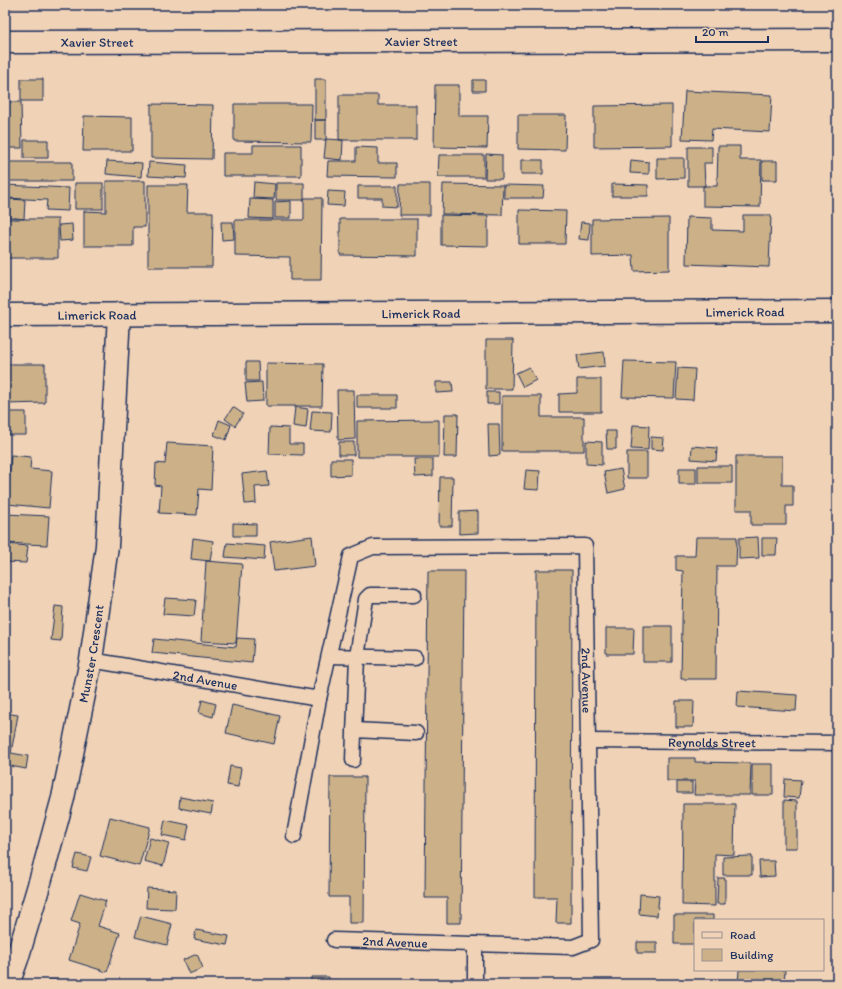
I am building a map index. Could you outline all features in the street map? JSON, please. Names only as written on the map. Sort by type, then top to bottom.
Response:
[{"type":"street","name":"Xavier Street","points":[[5,42],[837,40]]},
{"type":"street","name":"Limerick Road","points":[[5,315],[837,311]]},
{"type":"street","name":"Munster Crescent","points":[[8,984],[18,959],[63,798],[91,660],[107,546],[119,314]]},
{"type":"lane","name":"2nd Avenue","points":[[294,836],[319,699],[351,556],[373,547],[585,546],[591,940],[573,947],[334,940]]},
{"type":"lane","points":[[353,760],[357,657],[366,599],[370,595],[414,595]]},
{"type":"lane","points":[[329,656],[415,658]]},
{"type":"lane","name":"2nd Avenue","points":[[91,660],[319,699]]},
{"type":"lane","points":[[354,730],[416,733]]},
{"type":"lane","name":"Reynolds Street","points":[[588,741],[837,743]]},
{"type":"lane","points":[[475,944],[475,984]]},
{"type":"building","points":[[5,5],[39,5],[39,7],[5,7]]},
{"type":"building","points":[[21,79],[43,79],[43,101],[21,101]]},
{"type":"building","points":[[315,79],[326,79],[326,120],[315,120]]},
{"type":"building","points":[[473,80],[485,80],[485,91],[473,91]]},
{"type":"building","points":[[435,85],[459,85],[459,116],[488,116],[487,148],[434,147]]},
{"type":"building","points":[[685,91],[772,95],[770,132],[712,129],[711,140],[682,139]]},
{"type":"building","points":[[339,95],[378,95],[378,105],[416,105],[416,140],[339,140]]},
{"type":"building","points":[[5,102],[21,102],[22,148],[5,148]]},
{"type":"building","points":[[151,104],[213,105],[212,159],[151,158]]},
{"type":"building","points":[[234,104],[312,104],[311,142],[234,141]]},
{"type":"building","points":[[672,105],[672,146],[594,147],[594,106]]},
{"type":"building","points":[[518,115],[566,115],[565,150],[518,149]]},
{"type":"building","points":[[84,116],[132,117],[132,151],[83,151]]},
{"type":"building","points":[[315,120],[326,120],[326,140],[315,140]]},
{"type":"building","points":[[326,139],[343,140],[342,160],[324,158]]},
{"type":"building","points":[[24,140],[48,140],[48,158],[24,158]]},
{"type":"building","points":[[253,145],[301,145],[301,176],[223,176],[223,153],[253,153]]},
{"type":"building","points":[[718,146],[740,146],[740,160],[761,160],[760,207],[703,206],[703,186],[717,186]]},
{"type":"building","points":[[356,147],[378,148],[378,163],[397,163],[397,177],[327,176],[328,161],[356,161]]},
{"type":"building","points":[[688,147],[712,147],[712,163],[704,163],[705,186],[688,186]]},
{"type":"building","points":[[486,154],[502,155],[502,179],[485,179]]},
{"type":"building","points":[[439,155],[484,155],[484,177],[438,177]]},
{"type":"building","points":[[657,158],[684,158],[684,178],[657,179]]},
{"type":"building","points":[[521,160],[543,160],[543,174],[521,174]]},
{"type":"building","points":[[631,160],[649,162],[649,174],[630,173]]},
{"type":"building","points":[[107,161],[142,163],[141,177],[106,174]]},
{"type":"building","points":[[762,161],[777,161],[777,180],[762,180]]},
{"type":"building","points":[[5,162],[72,162],[72,181],[5,181]]},
{"type":"building","points":[[149,162],[187,165],[186,178],[148,176]]},
{"type":"building","points":[[106,181],[145,181],[145,227],[133,227],[133,246],[84,246],[84,211],[106,212]]},
{"type":"building","points":[[254,182],[275,184],[274,199],[253,198]]},
{"type":"building","points":[[75,183],[103,183],[103,209],[75,209]]},
{"type":"building","points":[[276,183],[304,183],[304,200],[276,200]]},
{"type":"building","points":[[400,184],[430,184],[430,215],[399,215]]},
{"type":"building","points":[[443,184],[503,185],[502,215],[442,214]]},
{"type":"building","points":[[612,184],[648,185],[648,196],[612,196]]},
{"type":"building","points":[[5,185],[69,188],[68,211],[46,210],[47,200],[5,198]]},
{"type":"building","points":[[148,185],[188,185],[187,212],[213,212],[212,267],[148,267]]},
{"type":"building","points":[[504,185],[544,186],[543,198],[504,198]]},
{"type":"building","points":[[358,186],[397,186],[397,207],[382,206],[382,198],[358,198]]},
{"type":"building","points":[[328,191],[345,192],[344,206],[327,205]]},
{"type":"building","points":[[304,198],[322,198],[321,280],[290,280],[290,257],[235,256],[235,220],[304,220]]},
{"type":"building","points":[[10,199],[25,200],[24,219],[9,217]]},
{"type":"building","points":[[250,199],[273,200],[273,219],[249,218]]},
{"type":"building","points":[[291,201],[291,218],[275,218],[275,202]]},
{"type":"building","points":[[519,210],[566,211],[565,244],[519,244]]},
{"type":"building","points":[[441,215],[488,216],[488,246],[441,245]]},
{"type":"building","points":[[743,215],[771,215],[769,267],[686,264],[687,217],[712,218],[712,230],[743,231]]},
{"type":"building","points":[[669,218],[669,270],[634,271],[633,255],[592,256],[592,219]]},
{"type":"building","points":[[5,219],[58,219],[58,258],[5,258]]},
{"type":"building","points":[[340,219],[417,219],[417,256],[340,255]]},
{"type":"building","points":[[221,222],[233,222],[234,239],[222,240]]},
{"type":"building","points":[[581,222],[590,223],[589,240],[579,239]]},
{"type":"building","points":[[72,224],[73,240],[60,241],[59,225]]},
{"type":"building","points":[[486,340],[513,340],[512,389],[486,389]]},
{"type":"building","points":[[604,352],[605,366],[579,369],[577,355]]},
{"type":"building","points":[[624,361],[676,362],[674,398],[622,397]]},
{"type":"building","points":[[246,362],[258,362],[259,381],[246,381]]},
{"type":"building","points":[[266,363],[323,364],[322,406],[266,406]]},
{"type":"building","points":[[5,364],[45,364],[45,403],[5,404]]},
{"type":"building","points":[[529,367],[536,380],[523,387],[516,373]]},
{"type":"building","points":[[678,368],[695,369],[693,400],[676,399]]},
{"type":"building","points":[[577,379],[601,379],[601,412],[559,412],[559,394],[577,393]]},
{"type":"building","points":[[262,382],[263,401],[247,402],[245,383]]},
{"type":"building","points":[[436,382],[452,382],[453,392],[436,393]]},
{"type":"building","points":[[337,390],[354,390],[355,439],[338,440]]},
{"type":"building","points":[[487,392],[499,392],[499,404],[487,404]]},
{"type":"building","points":[[357,395],[397,395],[397,408],[357,408]]},
{"type":"building","points":[[502,396],[541,396],[541,417],[584,417],[584,451],[502,451]]},
{"type":"building","points":[[233,407],[243,414],[235,426],[225,419]]},
{"type":"building","points":[[295,407],[308,409],[306,428],[293,426]]},
{"type":"building","points":[[312,411],[332,412],[331,432],[310,431]]},
{"type":"building","points":[[5,412],[26,412],[26,435],[5,435]]},
{"type":"building","points":[[445,414],[458,414],[457,457],[444,457]]},
{"type":"building","points":[[219,420],[231,425],[226,440],[214,435]]},
{"type":"building","points":[[439,420],[439,457],[357,457],[357,421]]},
{"type":"building","points":[[488,424],[499,424],[500,455],[489,456]]},
{"type":"building","points":[[633,425],[649,426],[648,450],[631,449]]},
{"type":"building","points":[[270,427],[289,428],[289,444],[303,444],[303,455],[269,454]]},
{"type":"building","points":[[606,431],[616,431],[616,449],[607,449]]},
{"type":"building","points":[[651,437],[664,438],[663,450],[651,449]]},
{"type":"building","points":[[586,441],[602,442],[602,465],[586,464]]},
{"type":"building","points":[[339,442],[354,442],[354,455],[339,455]]},
{"type":"building","points":[[167,443],[213,446],[211,490],[199,489],[197,515],[159,513],[161,486],[155,485],[156,463],[165,464]]},
{"type":"building","points":[[692,446],[717,448],[716,461],[691,459]]},
{"type":"building","points":[[627,452],[647,452],[647,478],[627,478]]},
{"type":"building","points":[[11,455],[31,457],[30,469],[52,471],[49,508],[7,504]]},
{"type":"building","points":[[736,456],[782,456],[782,485],[793,485],[793,506],[786,506],[786,525],[751,525],[751,510],[736,510]]},
{"type":"building","points":[[331,459],[351,459],[351,475],[331,476]]},
{"type":"building","points":[[414,459],[433,459],[433,476],[415,477]]},
{"type":"building","points":[[698,466],[732,466],[732,483],[698,483]]},
{"type":"building","points":[[679,468],[696,468],[696,484],[679,484]]},
{"type":"building","points":[[621,469],[625,489],[608,493],[604,472]]},
{"type":"building","points":[[526,470],[540,471],[539,490],[524,489]]},
{"type":"building","points":[[267,471],[269,486],[255,487],[256,503],[245,504],[242,474]]},
{"type":"building","points":[[440,477],[453,477],[452,526],[439,526]]},
{"type":"building","points":[[478,511],[478,533],[459,534],[459,512]]},
{"type":"building","points":[[5,514],[49,516],[47,545],[5,543]]},
{"type":"building","points":[[233,523],[256,524],[256,536],[233,536]]},
{"type":"building","points":[[312,536],[315,566],[274,571],[270,542]]},
{"type":"building","points":[[696,537],[737,537],[736,566],[717,566],[716,679],[681,679],[683,571],[676,570],[676,556],[695,556]]},
{"type":"building","points":[[758,537],[759,558],[739,559],[739,538]]},
{"type":"building","points":[[193,538],[213,541],[210,561],[191,559]]},
{"type":"building","points":[[762,538],[777,538],[776,555],[762,555]]},
{"type":"building","points":[[227,543],[265,546],[264,560],[225,557]]},
{"type":"building","points":[[5,544],[28,546],[26,563],[5,562]]},
{"type":"building","points":[[206,561],[242,564],[236,643],[201,641]]},
{"type":"building","points":[[536,570],[572,570],[571,923],[556,923],[557,897],[535,897]]},
{"type":"building","points":[[428,571],[464,571],[461,923],[447,923],[447,898],[425,898]]},
{"type":"building","points":[[165,598],[196,600],[194,616],[163,614]]},
{"type":"building","points":[[55,606],[63,607],[61,641],[51,640]]},
{"type":"building","points":[[643,626],[672,626],[672,662],[643,662]]},
{"type":"building","points":[[606,628],[634,628],[633,654],[606,654]]},
{"type":"building","points":[[237,638],[254,639],[252,663],[152,653],[154,639],[236,647]]},
{"type":"building","points":[[738,691],[797,695],[796,711],[737,707]]},
{"type":"building","points":[[202,700],[216,704],[213,717],[199,713]]},
{"type":"building","points":[[676,701],[694,701],[693,727],[676,727]]},
{"type":"building","points":[[232,705],[280,716],[274,744],[226,733]]},
{"type":"building","points":[[5,713],[18,715],[11,753],[28,756],[26,769],[5,765]]},
{"type":"building","points":[[667,758],[695,758],[695,762],[751,763],[750,795],[694,795],[695,781],[667,781]]},
{"type":"building","points":[[752,764],[773,764],[773,795],[752,795]]},
{"type":"building","points":[[230,766],[241,768],[238,787],[227,785]]},
{"type":"building","points":[[330,777],[365,777],[364,923],[349,923],[349,897],[329,897]]},
{"type":"building","points":[[785,779],[801,780],[799,798],[784,797]]},
{"type":"building","points":[[677,782],[692,782],[692,793],[677,793]]},
{"type":"building","points":[[180,797],[213,803],[211,814],[179,808]]},
{"type":"building","points":[[784,800],[797,801],[797,848],[784,848]]},
{"type":"building","points":[[683,804],[735,804],[734,855],[715,854],[715,906],[682,905]]},
{"type":"building","points":[[110,817],[150,827],[139,866],[100,856]]},
{"type":"building","points":[[165,820],[189,825],[186,840],[162,835]]},
{"type":"building","points":[[150,838],[169,843],[163,866],[144,861]]},
{"type":"building","points":[[77,854],[91,857],[87,871],[73,868]]},
{"type":"building","points":[[752,856],[752,875],[723,875],[723,857]]},
{"type":"building","points":[[759,861],[774,861],[775,876],[760,877]]},
{"type":"building","points":[[718,878],[725,878],[725,904],[717,904]]},
{"type":"building","points":[[147,888],[176,890],[175,909],[146,908]]},
{"type":"building","points":[[80,893],[106,901],[98,926],[120,933],[107,972],[69,960],[80,924],[71,921]]},
{"type":"building","points":[[640,894],[659,896],[657,916],[639,914]]},
{"type":"building","points":[[674,915],[713,915],[713,919],[694,919],[694,944],[674,944]]},
{"type":"building","points":[[141,916],[172,924],[167,945],[135,937]]},
{"type":"building","points":[[196,930],[229,936],[227,945],[194,939]]},
{"type":"building","points":[[637,942],[657,942],[657,953],[637,953]]},
{"type":"building","points":[[197,954],[203,968],[189,974],[183,960]]},
{"type":"building","points":[[739,971],[785,971],[784,984],[738,984]]},
{"type":"building","points":[[311,977],[329,977],[329,984],[311,984]]},
{"type":"building","points":[[49,980],[68,980],[68,984],[49,984]]},
{"type":"building","points":[[330,980],[338,980],[338,984],[330,984]]},
{"type":"building","points":[[366,982],[394,983],[394,984],[366,984]]}]
